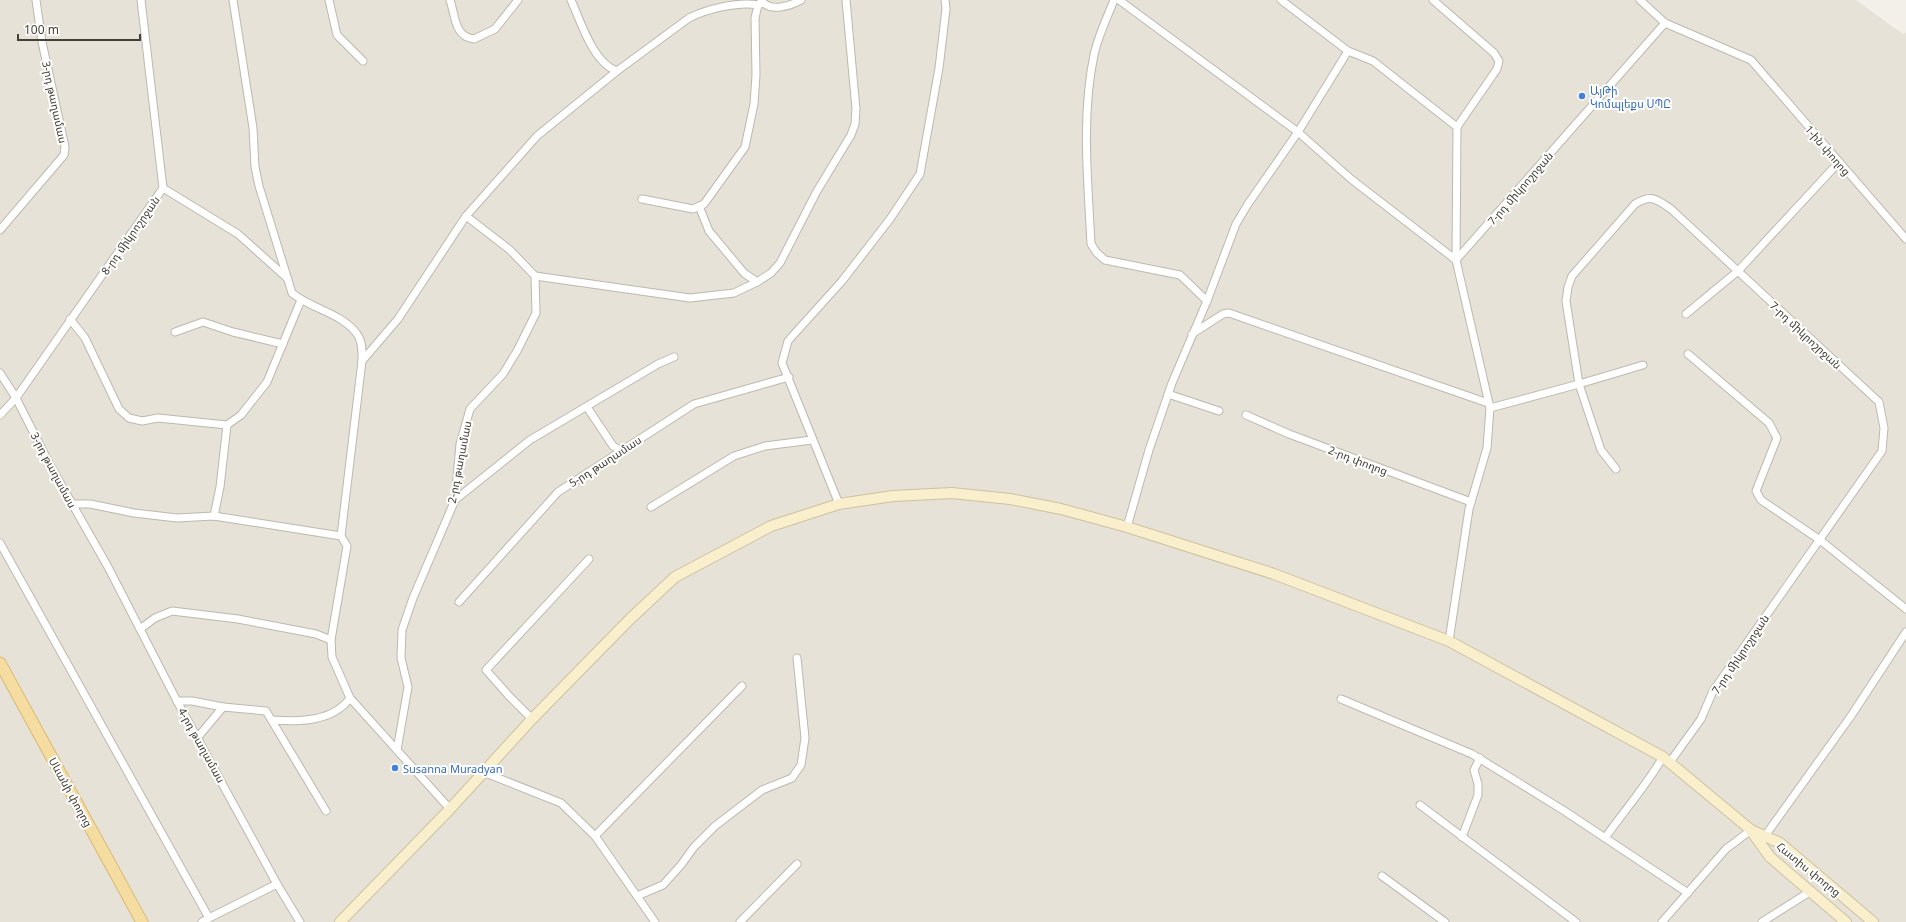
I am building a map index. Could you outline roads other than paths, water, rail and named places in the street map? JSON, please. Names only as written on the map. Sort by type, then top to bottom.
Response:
[{"type":"main road","name":"Հատիս փողոց","points":[[340,922],[450,808],[532,719],[630,619],[675,577],[772,526],[839,504],[893,496],[952,493],[1025,502],[1062,509],[1127,528],[1274,574],[1449,641],[1667,760],[1730,815],[1751,830],[1762,840],[1770,857],[1846,922]]},
{"type":"main road","name":"Սևանի փողոց","points":[[0,663],[142,922]]},
{"type":"main road","name":"Հատիս փողոց","points":[[1762,840],[1780,844],[1873,922]]},
{"type":"street","name":"3-րդ թաղամաս","points":[[0,230],[64,155],[66,147],[44,49],[36,0]]},
{"type":"street","name":"8-րդ միկրոշրջան","points":[[0,415],[16,398],[163,188],[141,0]]},
{"type":"street","points":[[233,0],[253,128],[255,167],[259,186],[292,293],[301,300],[344,321],[358,335],[362,347],[362,362],[341,536],[346,546],[331,640],[332,657],[350,698],[450,808]]},
{"type":"street","points":[[329,0],[337,35],[364,61]]},
{"type":"street","points":[[450,0],[457,27],[465,35],[474,39],[495,29],[518,0]]},
{"type":"street","points":[[571,0],[589,40],[602,61],[609,68],[617,72]]},
{"type":"street","points":[[362,362],[398,319],[466,216],[537,136],[617,72],[696,15],[740,4],[761,3],[770,6],[784,7],[801,0]]},
{"type":"street","points":[[466,216],[510,250],[535,276],[690,298],[734,293],[757,282],[770,273],[780,263],[817,191],[851,135],[855,124],[856,110],[846,0]]},
{"type":"street","points":[[839,504],[782,363],[788,340],[852,269],[890,219],[920,174],[939,68],[946,9],[945,0]]},
{"type":"street","points":[[1114,0],[1094,54],[1089,100],[1087,158],[1091,244],[1097,253],[1105,260],[1180,275],[1207,301]]},
{"type":"street","points":[[1119,0],[1298,132],[1351,179],[1456,260]]},
{"type":"street","points":[[1281,0],[1348,51],[1373,61],[1457,127]]},
{"type":"street","points":[[1433,0],[1494,53],[1499,61],[1497,69],[1457,127],[1456,260],[1489,406],[1488,448],[1470,502],[1449,641]]},
{"type":"street","points":[[1640,0],[1665,23]]},
{"type":"street","points":[[642,199],[693,209],[704,204],[745,147],[756,82],[755,18],[761,3]]},
{"type":"street","name":"1-ին փողոց","points":[[1665,23],[1751,60],[1906,239]]},
{"type":"street","name":"7-րդ միկրոշրջան","points":[[1456,260],[1665,23]]},
{"type":"street","points":[[1127,528],[1149,450],[1168,394],[1191,334],[1207,301],[1236,224],[1248,204],[1298,132],[1348,51]]},
{"type":"street","points":[[1686,314],[1738,271],[1839,162]]},
{"type":"street","points":[[163,188],[238,234],[287,278]]},
{"type":"street","name":"7-րդ միկրոշրջան","points":[[1606,838],[1630,803],[1701,720],[1713,691],[1882,451],[1884,428],[1879,402],[1671,209],[1655,199],[1645,198],[1635,204],[1572,276],[1568,287],[1566,301],[1579,384],[1601,450],[1616,469]]},
{"type":"street","points":[[699,206],[709,231],[744,273],[757,282]]},
{"type":"street","name":"2-րդ թաղամաս","points":[[396,750],[408,687],[401,658],[402,630],[413,598],[454,500],[460,444],[470,409],[503,374],[536,313],[535,276]]},
{"type":"street","points":[[70,319],[85,338],[118,409],[129,418],[142,421],[158,418],[227,425],[241,415],[267,382],[301,300]]},
{"type":"street","points":[[1191,334],[1223,314],[1229,313],[1489,406],[1579,384],[1643,365]]},
{"type":"street","points":[[175,332],[203,322],[283,344]]},
{"type":"street","points":[[1688,354],[1769,423],[1777,438],[1756,491],[1761,500],[1820,540],[1906,609]]},
{"type":"street","points":[[454,500],[530,440],[658,364],[674,357]]},
{"type":"street","name":"3-րդ թաղամաս","points":[[0,373],[16,398],[50,465],[108,567]]},
{"type":"street","name":"5-րդ թաղամաս","points":[[459,602],[558,492],[694,404],[788,377]]},
{"type":"street","points":[[1168,394],[1219,411]]},
{"type":"street","points":[[587,406],[612,446],[621,451]]},
{"type":"street","name":"2-րդ փողոց","points":[[1246,415],[1289,434],[1470,502]]},
{"type":"street","points":[[214,516],[220,487],[227,425]]},
{"type":"street","points":[[651,507],[734,456],[765,446],[812,440]]},
{"type":"street","points":[[72,504],[90,504],[134,513],[177,518],[214,516],[341,536]]},
{"type":"street","points":[[0,543],[209,918]]},
{"type":"street","points":[[532,719],[486,670],[589,559]]},
{"type":"street","name":"4-րդ թաղամաս","points":[[108,567],[177,701],[277,884],[300,922]]},
{"type":"street","points":[[140,629],[155,618],[172,611],[238,619],[316,634],[331,640]]},
{"type":"street","points":[[1762,840],[1851,716],[1906,632]]},
{"type":"street","points":[[637,896],[663,885],[681,865],[694,847],[715,826],[762,790],[792,778],[801,765],[806,738],[797,658]]},
{"type":"street","points":[[595,836],[742,686]]},
{"type":"street","points":[[272,720],[291,721],[314,719],[336,711],[345,705],[350,698]]},
{"type":"street","points":[[1341,699],[1480,758],[1688,892]]},
{"type":"street","points":[[177,701],[192,701],[223,707],[266,711],[326,811]]},
{"type":"street","points":[[198,737],[223,707]]},
{"type":"street","points":[[1462,837],[1478,795],[1478,784],[1474,770],[1480,758]]},
{"type":"street","points":[[483,772],[561,802],[595,836],[655,922]]},
{"type":"street","points":[[1420,805],[1576,922]]},
{"type":"street","points":[[1662,922],[1726,849],[1751,830]]},
{"type":"street","points":[[740,922],[797,864]]},
{"type":"street","points":[[1382,876],[1444,922]]},
{"type":"street","points":[[202,922],[277,884]]},
{"type":"street","points":[[1762,922],[1811,891]]},
{"type":"place","name":"ԱյԹի Կոմպլեքս ՍՊԸ","points":[[1582,96]]},
{"type":"place","name":"Susanna Muradyan","points":[[395,768]]}]
